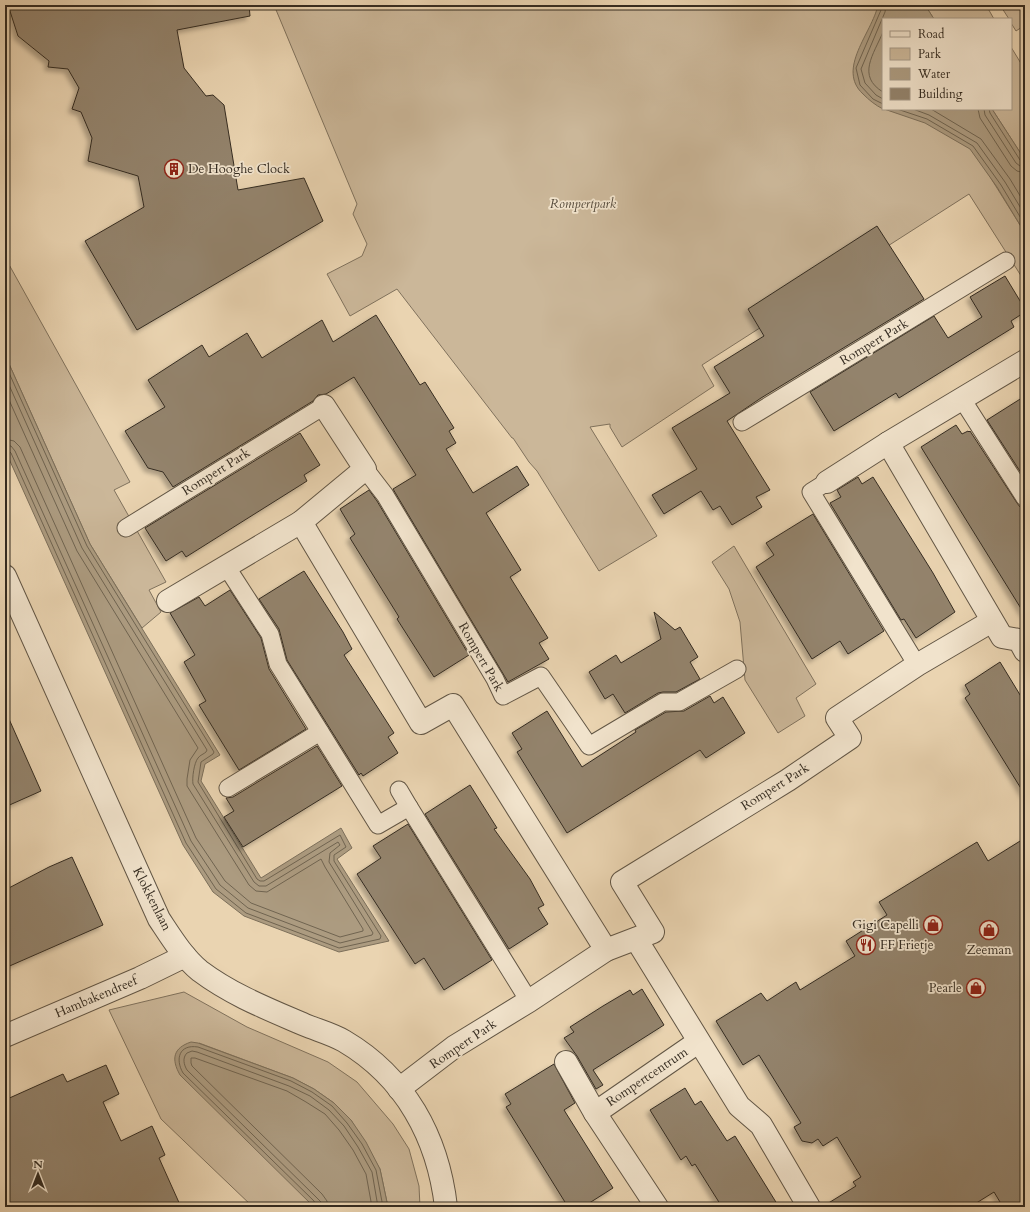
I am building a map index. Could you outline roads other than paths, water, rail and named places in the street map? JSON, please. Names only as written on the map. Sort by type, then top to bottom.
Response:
[{"type":"street","name":"Rompert Park","points":[[742,422],[1006,261]]},
{"type":"street","points":[[917,665],[811,492],[888,443],[1025,361]]},
{"type":"street","points":[[962,399],[1025,498]]},
{"type":"street","name":"Rompert Park","points":[[126,528],[324,406],[385,495],[495,679],[503,696],[541,676],[589,746],[663,702],[679,702],[737,669]]},
{"type":"street","points":[[888,443],[992,622],[1002,637],[1019,640],[1025,651]]},
{"type":"street","points":[[168,601],[301,522],[366,469]]},
{"type":"street","points":[[301,522],[421,723],[453,705],[606,950]]},
{"type":"street","points":[[226,566],[270,634],[278,664],[378,825],[409,807]]},
{"type":"street","name":"Klokkenlaan","points":[[5,576],[159,919],[185,956],[200,971],[246,1000],[343,1041],[387,1075],[416,1113],[426,1133],[442,1178],[446,1207]]},
{"type":"street","name":"Rompert Park","points":[[399,1089],[454,1047],[529,1001],[606,950],[653,932],[622,882],[788,780],[850,738],[837,718],[917,665],[992,622]]},
{"type":"street","points":[[228,788],[320,732]]},
{"type":"street","points":[[398,790],[529,1001]]},
{"type":"street","points":[[636,939],[698,1042],[739,1106],[761,1125],[809,1207]]},
{"type":"street","name":"Hambakendreef","points":[[5,1036],[140,978],[185,956]]},
{"type":"street","name":"Rompertcentrum","points":[[595,1113],[698,1042]]},
{"type":"street","name":"Rompertcentrum","points":[[566,1062],[595,1113],[657,1207]]},
{"type":"water","points":[[878,5],[925,5],[933,18],[882,18],[882,108],[863,94],[856,84],[853,73],[854,62],[858,51],[875,16]]},
{"type":"water","points":[[887,110],[993,110],[1025,160],[1025,233],[997,187],[970,149],[925,123]]},
{"type":"water","points":[[5,355],[90,544],[220,755],[205,764],[201,781],[261,878],[341,828],[352,848],[337,859],[389,941],[339,952],[244,916],[213,892],[183,845],[5,450]]},
{"type":"water","points":[[191,1042],[198,1043],[293,1078],[314,1089],[334,1103],[351,1120],[366,1142],[380,1169],[388,1207],[314,1207],[180,1075],[175,1064],[175,1055],[180,1047]]},
{"type":"place","name":"De Hooghe Clock","points":[[174,169]]},
{"type":"place","name":"Gigi Capelli","points":[[933,925]]},
{"type":"place","name":"Zeeman","points":[[989,930]]},
{"type":"place","name":"FF Frietje","points":[[866,945]]},
{"type":"place","name":"Pearle","points":[[976,988]]},
{"type":"park label","name":"Rompertpark","points":[[583,204]]}]
